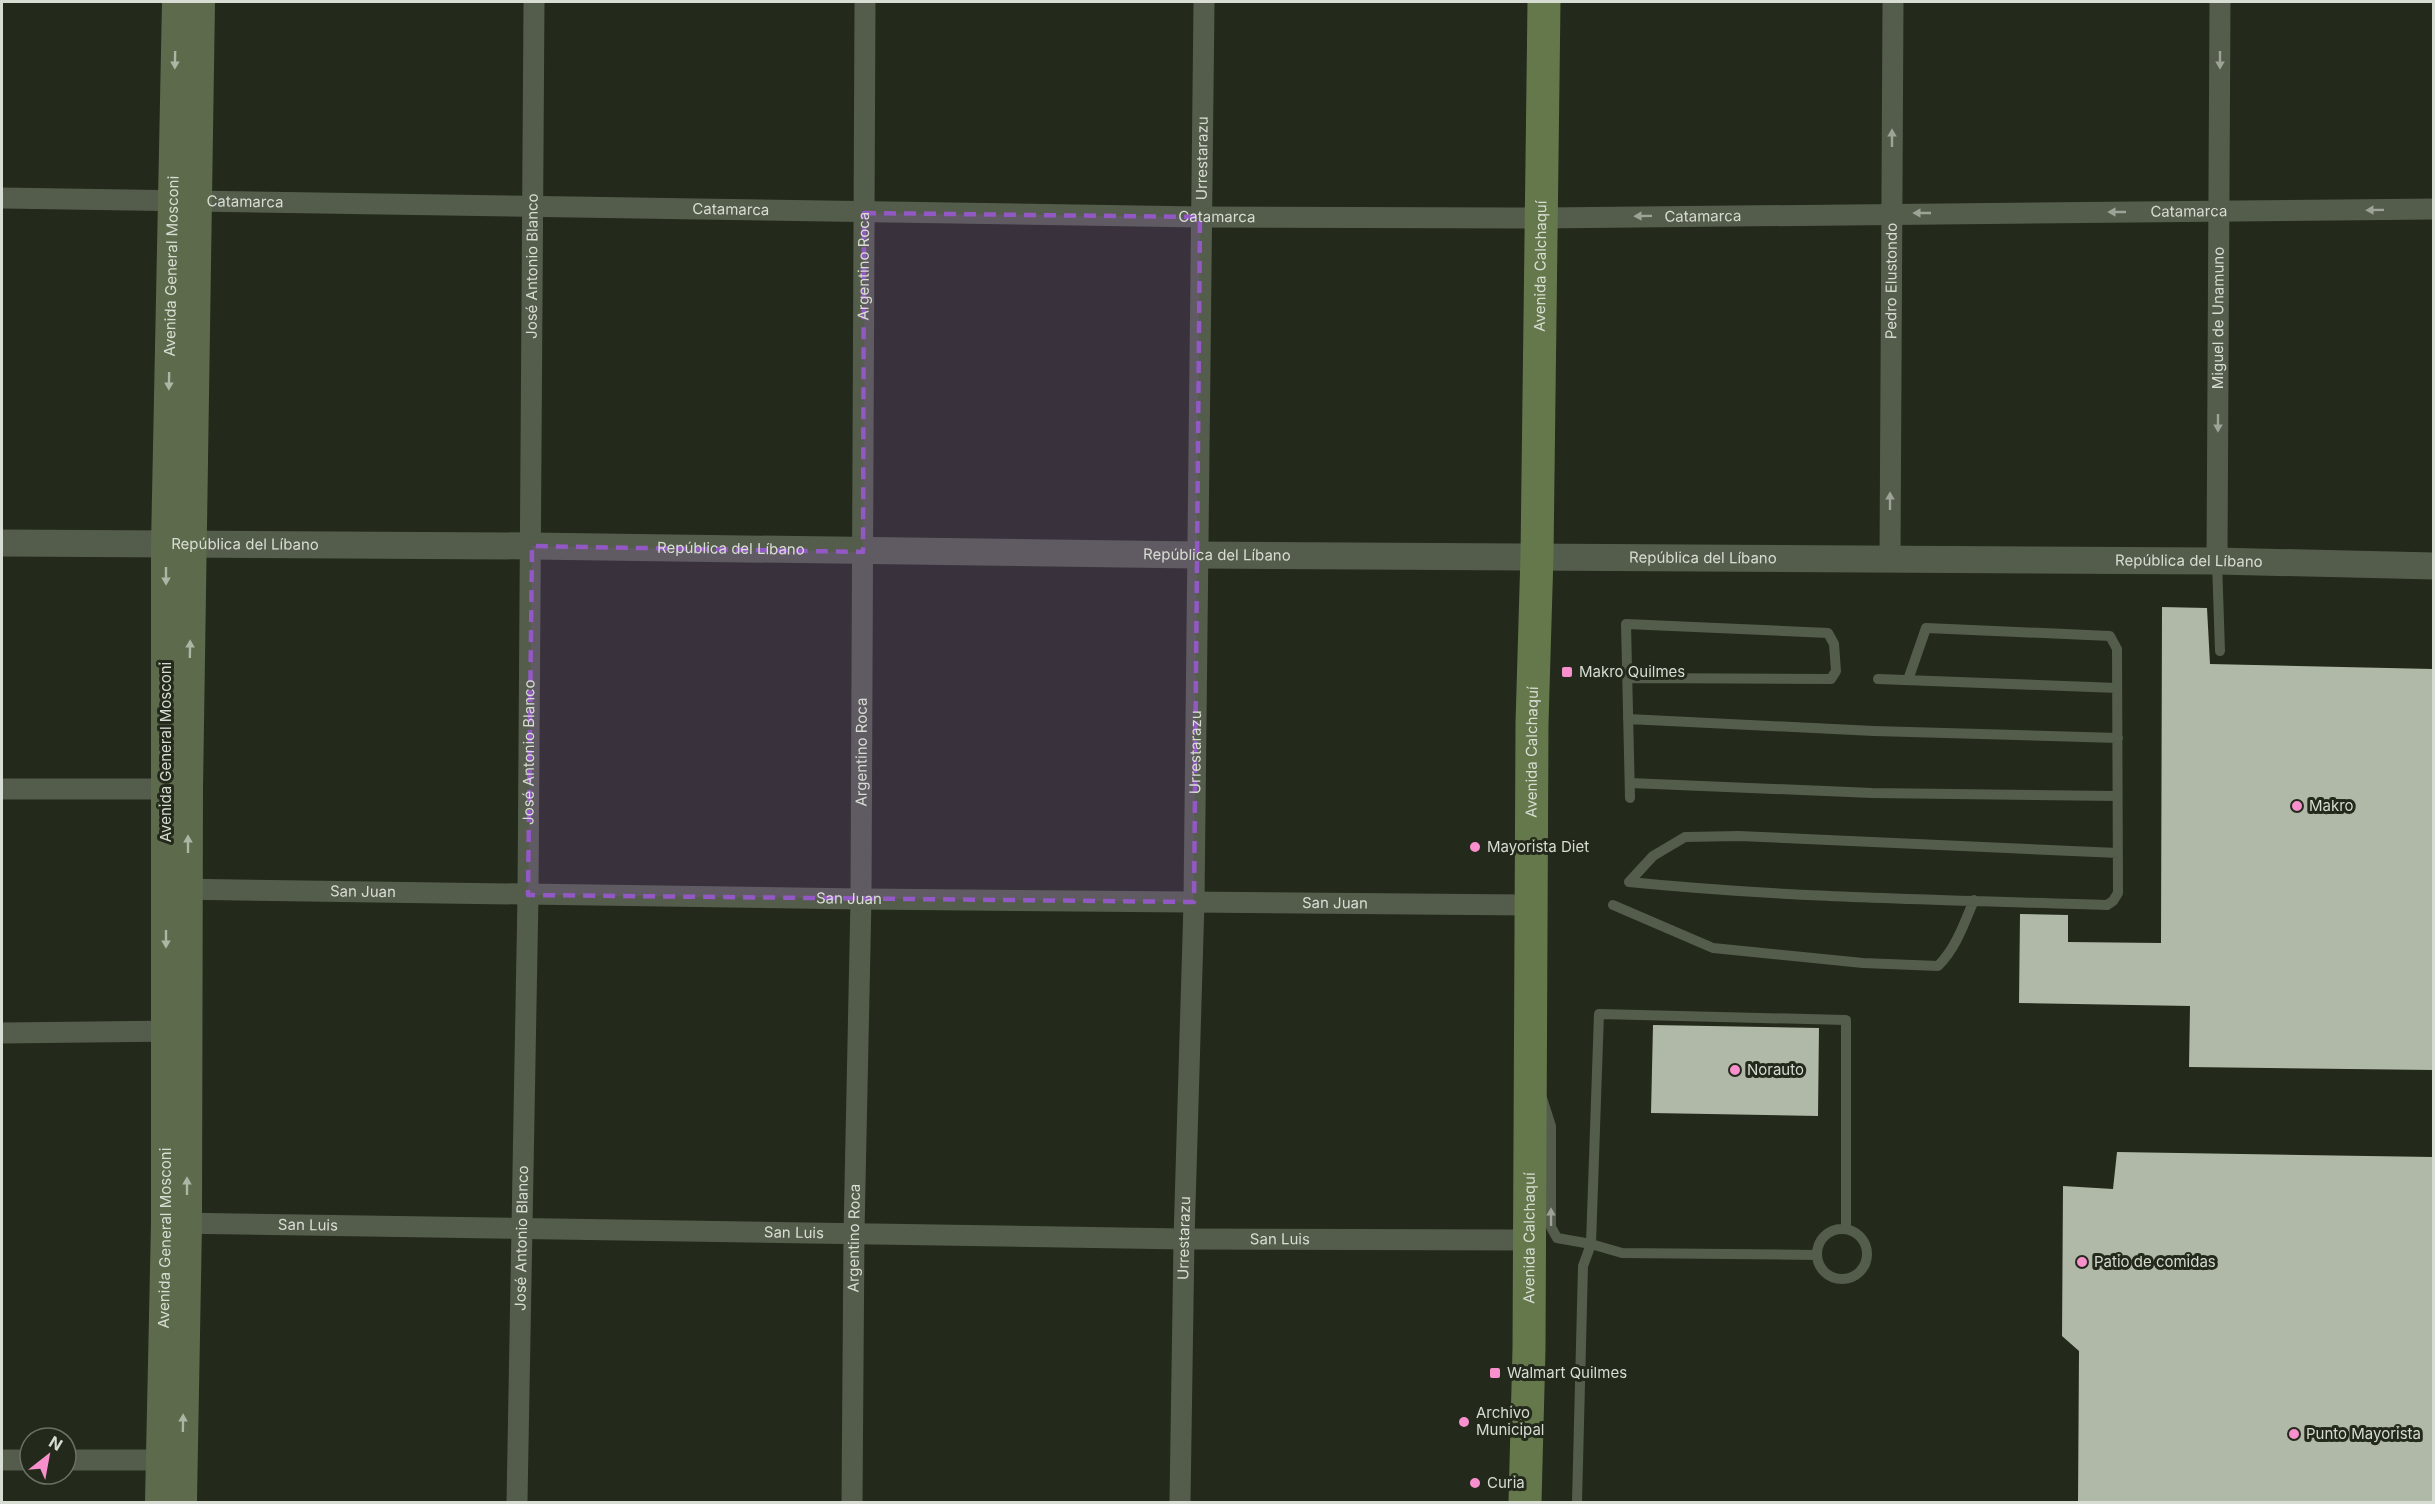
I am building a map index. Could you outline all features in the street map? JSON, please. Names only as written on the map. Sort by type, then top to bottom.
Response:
[{"type":"main road","name":"Avenida General Mosconi","points":[[177,2],[185,201]]},
{"type":"main road","name":"Avenida General Mosconi","points":[[182,1503],[172,1460],[176,1223],[178,545],[185,201],[200,2]]},
{"type":"main road","name":"Avenida Calchaquí","points":[[1524,1503],[1528,1421],[1532,723],[1543,218],[1544,2]]},
{"type":"main road","name":"Avenida General Mosconi","points":[[160,1503],[172,1460]]},
{"type":"street","name":"José Antonio Blanco","points":[[517,1503],[532,546],[534,2]]},
{"type":"street","name":"Argentino Roca","points":[[852,1503],[854,1233],[861,899],[865,2]]},
{"type":"street","name":"Urrestarazu","points":[[1180,1503],[1184,1239],[1194,902],[1196,555],[1204,2]]},
{"type":"street","name":"Pedro Elustondo","points":[[1890,560],[1893,2]]},
{"type":"street","name":"Miguel de Unamuno","points":[[2217,561],[2220,2]]},
{"type":"street","name":"Catamarca","points":[[2,198],[1200,218],[1543,218],[2433,209]]},
{"type":"street","name":"República del Líbano","points":[[2,543],[532,546],[1196,555],[1537,555],[1890,560],[2217,561],[2433,566]]},
{"type":"street","points":[[2,789],[177,789]]},
{"type":"street","name":"San Juan","points":[[177,889],[861,899],[1532,905]]},
{"type":"street","points":[[2,1033],[176,1031]]},
{"type":"street","name":"San Luis","points":[[176,1223],[1184,1239],[1529,1240]]},
{"type":"street","points":[[2,1461],[18,1460]]},
{"type":"street","points":[[78,1460],[172,1460]]},
{"type":"lane","points":[[2217,561],[2220,651]]},
{"type":"lane","points":[[1627,678],[1831,679],[1836,671],[1834,644],[1828,633],[1626,624],[1627,678],[1628,719],[1630,783],[1630,798]]},
{"type":"lane","points":[[1908,680],[1926,628],[2110,636],[2117,649],[2118,738],[2117,796],[2118,853],[2118,893],[2108,905],[1694,890],[1629,882],[1653,856],[1685,837],[1740,836],[2118,853]]},
{"type":"lane","points":[[1878,679],[2117,688]]},
{"type":"lane","points":[[1628,719],[1874,731],[2118,738]]},
{"type":"lane","points":[[1630,783],[1872,793],[2117,796]]},
{"type":"lane","points":[[1613,905],[1713,948],[1863,963],[1938,966],[1954,946],[1974,900]]},
{"type":"lane","points":[[1577,1503],[1583,1266],[1591,1244],[1599,1014],[1846,1020],[1846,1229]]},
{"type":"lane","points":[[1531,1064],[1551,1125],[1551,1227],[1557,1238],[1622,1253],[1817,1255]]},
{"type":"lane","points":[[1837,1229],[1846,1229],[1853,1231],[1865,1242],[1868,1258],[1862,1271],[1850,1278],[1835,1278],[1822,1269],[1817,1255],[1822,1238],[1837,1229]]},
{"type":"highlighted area","points":[[864,213],[1200,217],[1194,902],[528,895],[532,546],[863,552]]},
{"type":"building","name":"Makro","points":[[2162,607],[2207,608],[2210,664],[2433,669],[2433,1070],[2189,1067],[2190,1006],[2019,1003],[2020,914],[2068,915],[2068,942],[2161,943]]},
{"type":"building","name":"Norauto","points":[[1653,1025],[1819,1028],[1818,1116],[1651,1113]]},
{"type":"building","points":[[2117,1152],[2433,1157],[2433,1503],[2078,1503],[2079,1351],[2062,1336],[2063,1186],[2113,1189]]},
{"type":"place","name":"Makro Quilmes","points":[[1567,672]]},
{"type":"place","name":"Makro","points":[[2297,806]]},
{"type":"place","name":"Mayorista Diet","points":[[1475,847]]},
{"type":"place","name":"Norauto","points":[[1735,1070]]},
{"type":"place","name":"Patio de comidas","points":[[2082,1262]]},
{"type":"place","name":"Walmart Quilmes","points":[[1495,1373]]},
{"type":"place","name":"Archivo Municipal","points":[[1464,1422]]},
{"type":"place","name":"Punto Mayorista","points":[[2294,1434]]},
{"type":"place","name":"Curia","points":[[1475,1483]]}]
